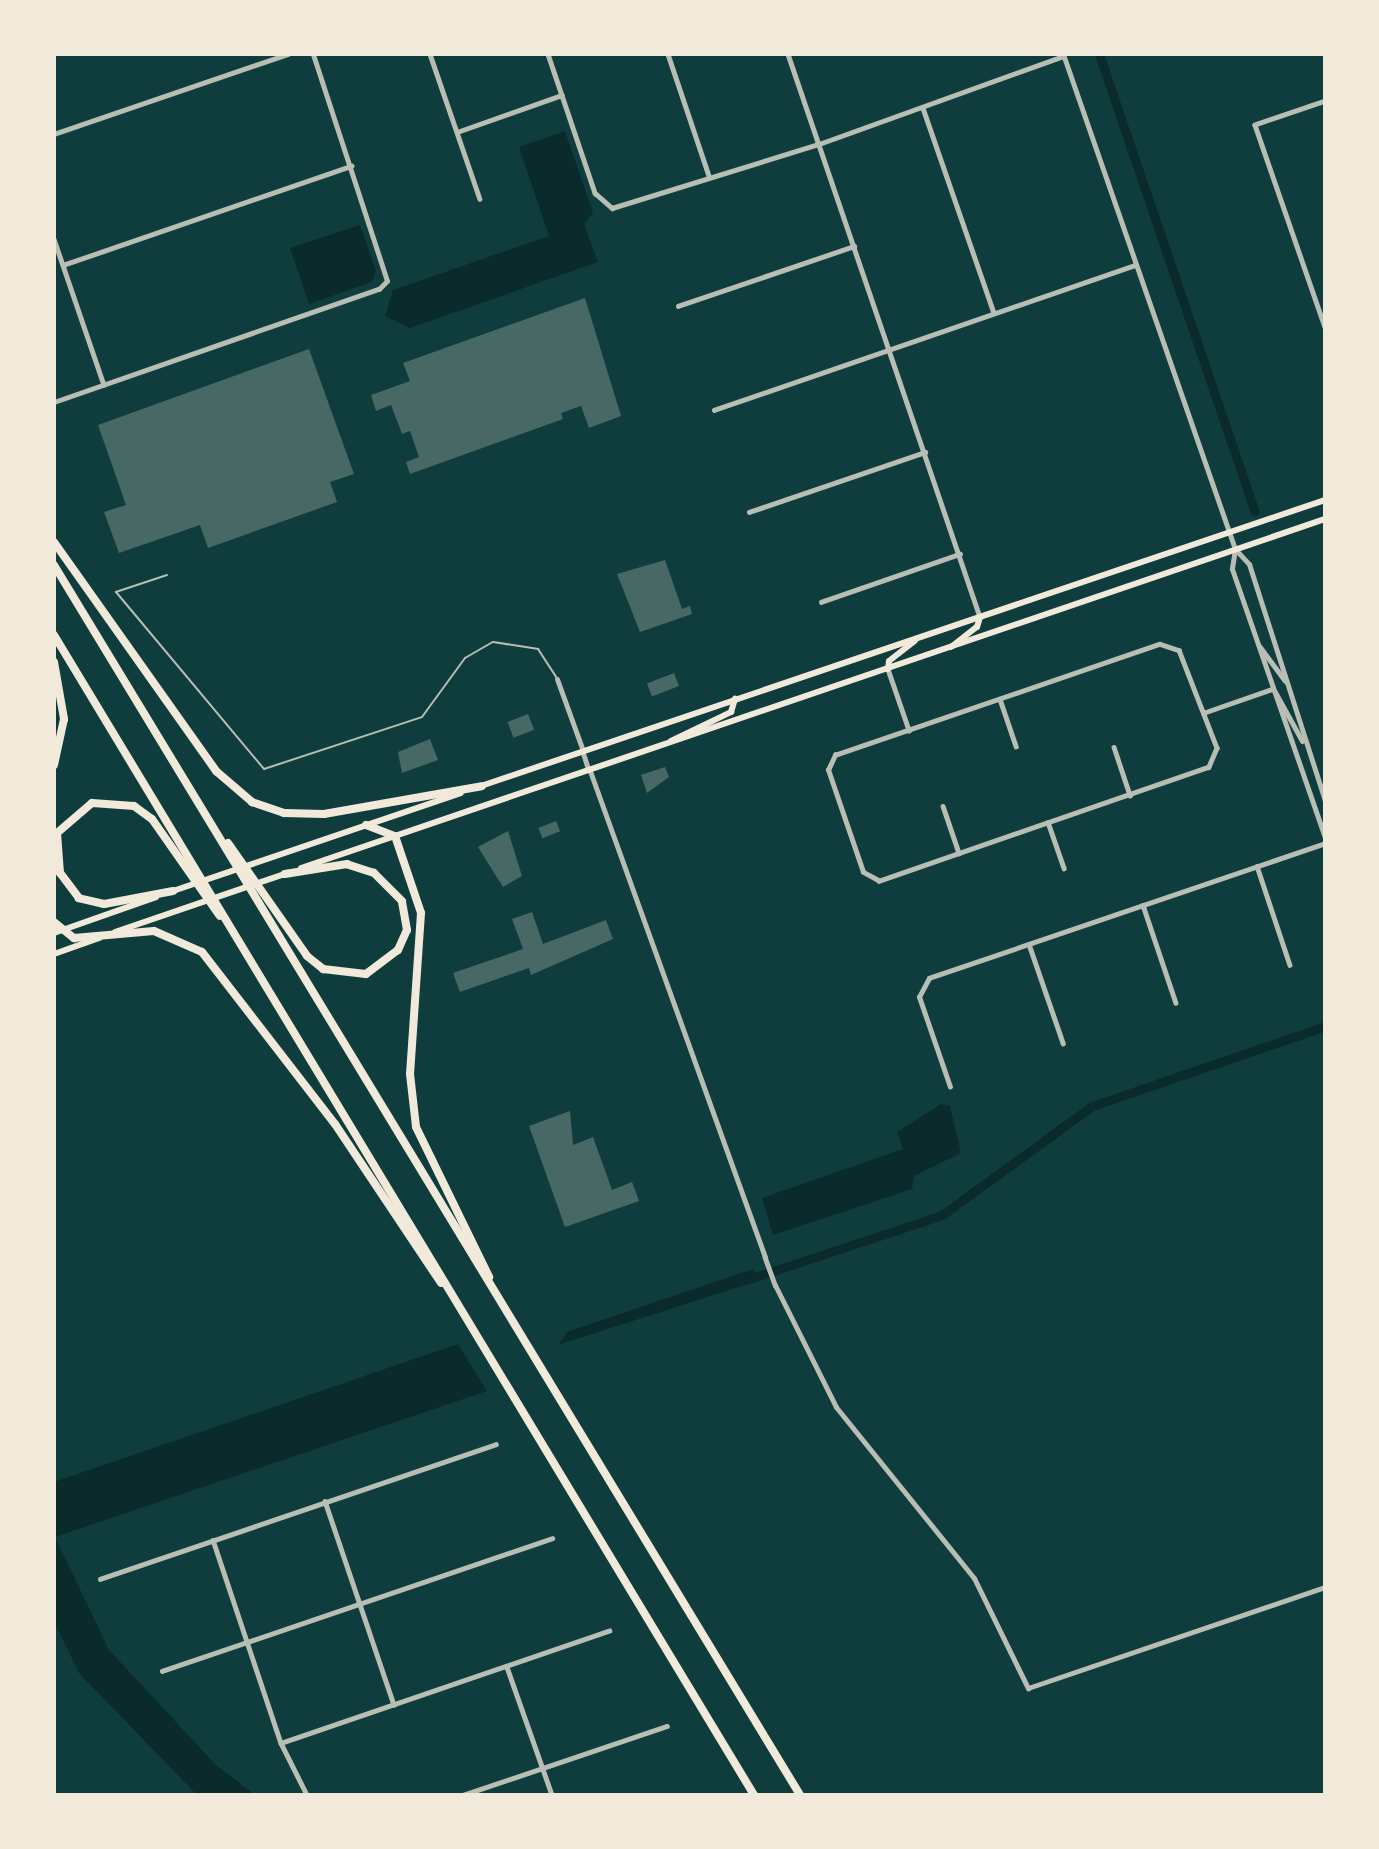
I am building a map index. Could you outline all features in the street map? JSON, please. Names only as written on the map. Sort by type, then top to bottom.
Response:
[{"type":"highway","points":[[54,542],[216,771],[252,802],[284,813],[324,814],[482,786]]},
{"type":"highway","points":[[54,565],[517,1333],[800,1795]]},
{"type":"highway","points":[[54,635],[754,1795]]},
{"type":"highway","points":[[54,662],[64,719],[54,765]]},
{"type":"highway","points":[[186,782],[314,963],[355,976],[384,965],[398,950],[407,930],[402,901],[374,873],[347,864],[285,874]]},
{"type":"highway","points":[[173,891],[104,904],[79,898],[61,878],[57,833],[92,803],[114,801],[143,812],[265,981]]},
{"type":"highway","points":[[366,825],[395,836],[423,929],[410,1074],[416,1127],[517,1333]]},
{"type":"highway","points":[[54,922],[57,932],[91,941],[154,931],[202,952],[335,1124],[486,1348]]},
{"type":"main road","points":[[57,932],[1325,500]]},
{"type":"main road","points":[[54,954],[1325,519]]},
{"type":"main road","points":[[950,648],[977,627],[980,617]]},
{"type":"main road","points":[[888,669],[916,639]]},
{"type":"main road","points":[[667,744],[688,728],[731,712],[735,699]]},
{"type":"street","points":[[54,134],[288,54]]},
{"type":"street","points":[[54,402],[379,289],[387,281],[352,166],[313,54]]},
{"type":"street","points":[[430,54],[480,199]]},
{"type":"street","points":[[548,54],[604,206],[620,207],[709,176],[819,144],[1063,55],[1229,532],[1235,550],[1233,569],[1325,837]]},
{"type":"street","points":[[668,54],[709,176]]},
{"type":"street","points":[[788,54],[980,617]]},
{"type":"street","points":[[457,132],[562,95]]},
{"type":"street","points":[[1325,101],[1255,125],[1325,327]]},
{"type":"street","points":[[923,108],[994,313]]},
{"type":"street","points":[[63,265],[352,166]]},
{"type":"street","points":[[54,239],[104,384]]},
{"type":"street","points":[[678,306],[854,246]]},
{"type":"street","points":[[714,410],[1136,265]]},
{"type":"street","points":[[749,512],[925,452]]},
{"type":"street","points":[[1235,550],[1250,564],[1325,800]]},
{"type":"street","points":[[821,602],[960,554]]},
{"type":"street","points":[[1254,635],[1286,682]]},
{"type":"street","points":[[1171,645],[1179,650],[1203,713],[1215,757],[1209,767],[959,853],[870,879],[829,762],[909,730],[1000,699],[1171,645]]},
{"type":"street","points":[[888,669],[909,730]]},
{"type":"street","points":[[557,679],[775,1285],[836,1407],[974,1578],[1028,1688],[1325,1587]]},
{"type":"street","points":[[1203,713],[1272,689]]},
{"type":"street","points":[[1272,689],[1314,766]]},
{"type":"street","points":[[1000,699],[1016,746]]},
{"type":"street","points":[[1114,747],[1130,794]]},
{"type":"street","points":[[943,806],[959,853]]},
{"type":"street","points":[[1048,822],[1064,868]]},
{"type":"street","points":[[950,1087],[920,985],[1029,944],[1325,843]]},
{"type":"street","points":[[1257,866],[1290,965]]},
{"type":"street","points":[[1143,905],[1176,1003]]},
{"type":"street","points":[[1029,944],[1062,1042]]},
{"type":"street","points":[[100,1579],[496,1444]]},
{"type":"street","points":[[325,1502],[394,1705]]},
{"type":"street","points":[[162,1671],[552,1538]]},
{"type":"street","points":[[213,1540],[281,1743],[307,1795]]},
{"type":"street","points":[[281,1743],[609,1631]]},
{"type":"street","points":[[507,1667],[552,1795]]},
{"type":"street","points":[[463,1795],[667,1726]]},
{"type":"lane","points":[[167,575],[116,592],[264,769],[422,718],[465,658],[493,642],[538,649],[557,679]]},
{"type":"water","points":[[565,131],[593,213],[584,224],[598,262],[410,328],[385,316],[393,290],[549,236],[519,147]]},
{"type":"water","points":[[360,225],[376,271],[372,282],[309,304],[290,248]]},
{"type":"water","points":[[941,1104],[950,1106],[961,1153],[914,1176],[912,1189],[773,1235],[762,1198],[903,1149],[897,1132]]},
{"type":"water","points":[[753,1269],[757,1281],[558,1345],[567,1332]]},
{"type":"water","points":[[458,1344],[487,1391],[55,1537],[109,1650],[216,1765],[255,1795],[197,1795],[79,1673],[54,1622],[54,1482]]},
{"type":"building","points":[[585,298],[621,416],[589,428],[581,406],[561,413],[563,419],[410,474],[406,462],[419,457],[410,431],[402,434],[391,405],[376,411],[371,395],[410,381],[403,363]]},
{"type":"building","points":[[309,349],[354,474],[330,482],[337,502],[208,548],[200,525],[119,553],[104,512],[126,505],[98,425]]},
{"type":"building","points":[[665,560],[682,609],[690,606],[692,614],[640,632],[617,574]]},
{"type":"building","points":[[674,673],[679,686],[652,696],[647,683]]},
{"type":"building","points":[[528,714],[534,730],[514,738],[507,722]]},
{"type":"building","points":[[430,739],[438,760],[402,773],[398,752]]},
{"type":"building","points":[[665,767],[669,777],[647,793],[641,775]]},
{"type":"building","points":[[556,821],[560,831],[543,838],[538,828]]},
{"type":"building","points":[[508,831],[522,876],[503,887],[478,847]]},
{"type":"building","points":[[532,912],[543,944],[606,920],[613,939],[531,975],[529,968],[460,992],[453,973],[523,949],[512,919]]},
{"type":"building","points":[[570,1111],[573,1145],[593,1137],[612,1190],[632,1182],[639,1201],[565,1227],[529,1126]]},
{"type":"waterway","points":[[1099,54],[1255,511]]},
{"type":"waterway","points":[[746,1280],[942,1215],[1092,1106],[1325,1026]]}]
